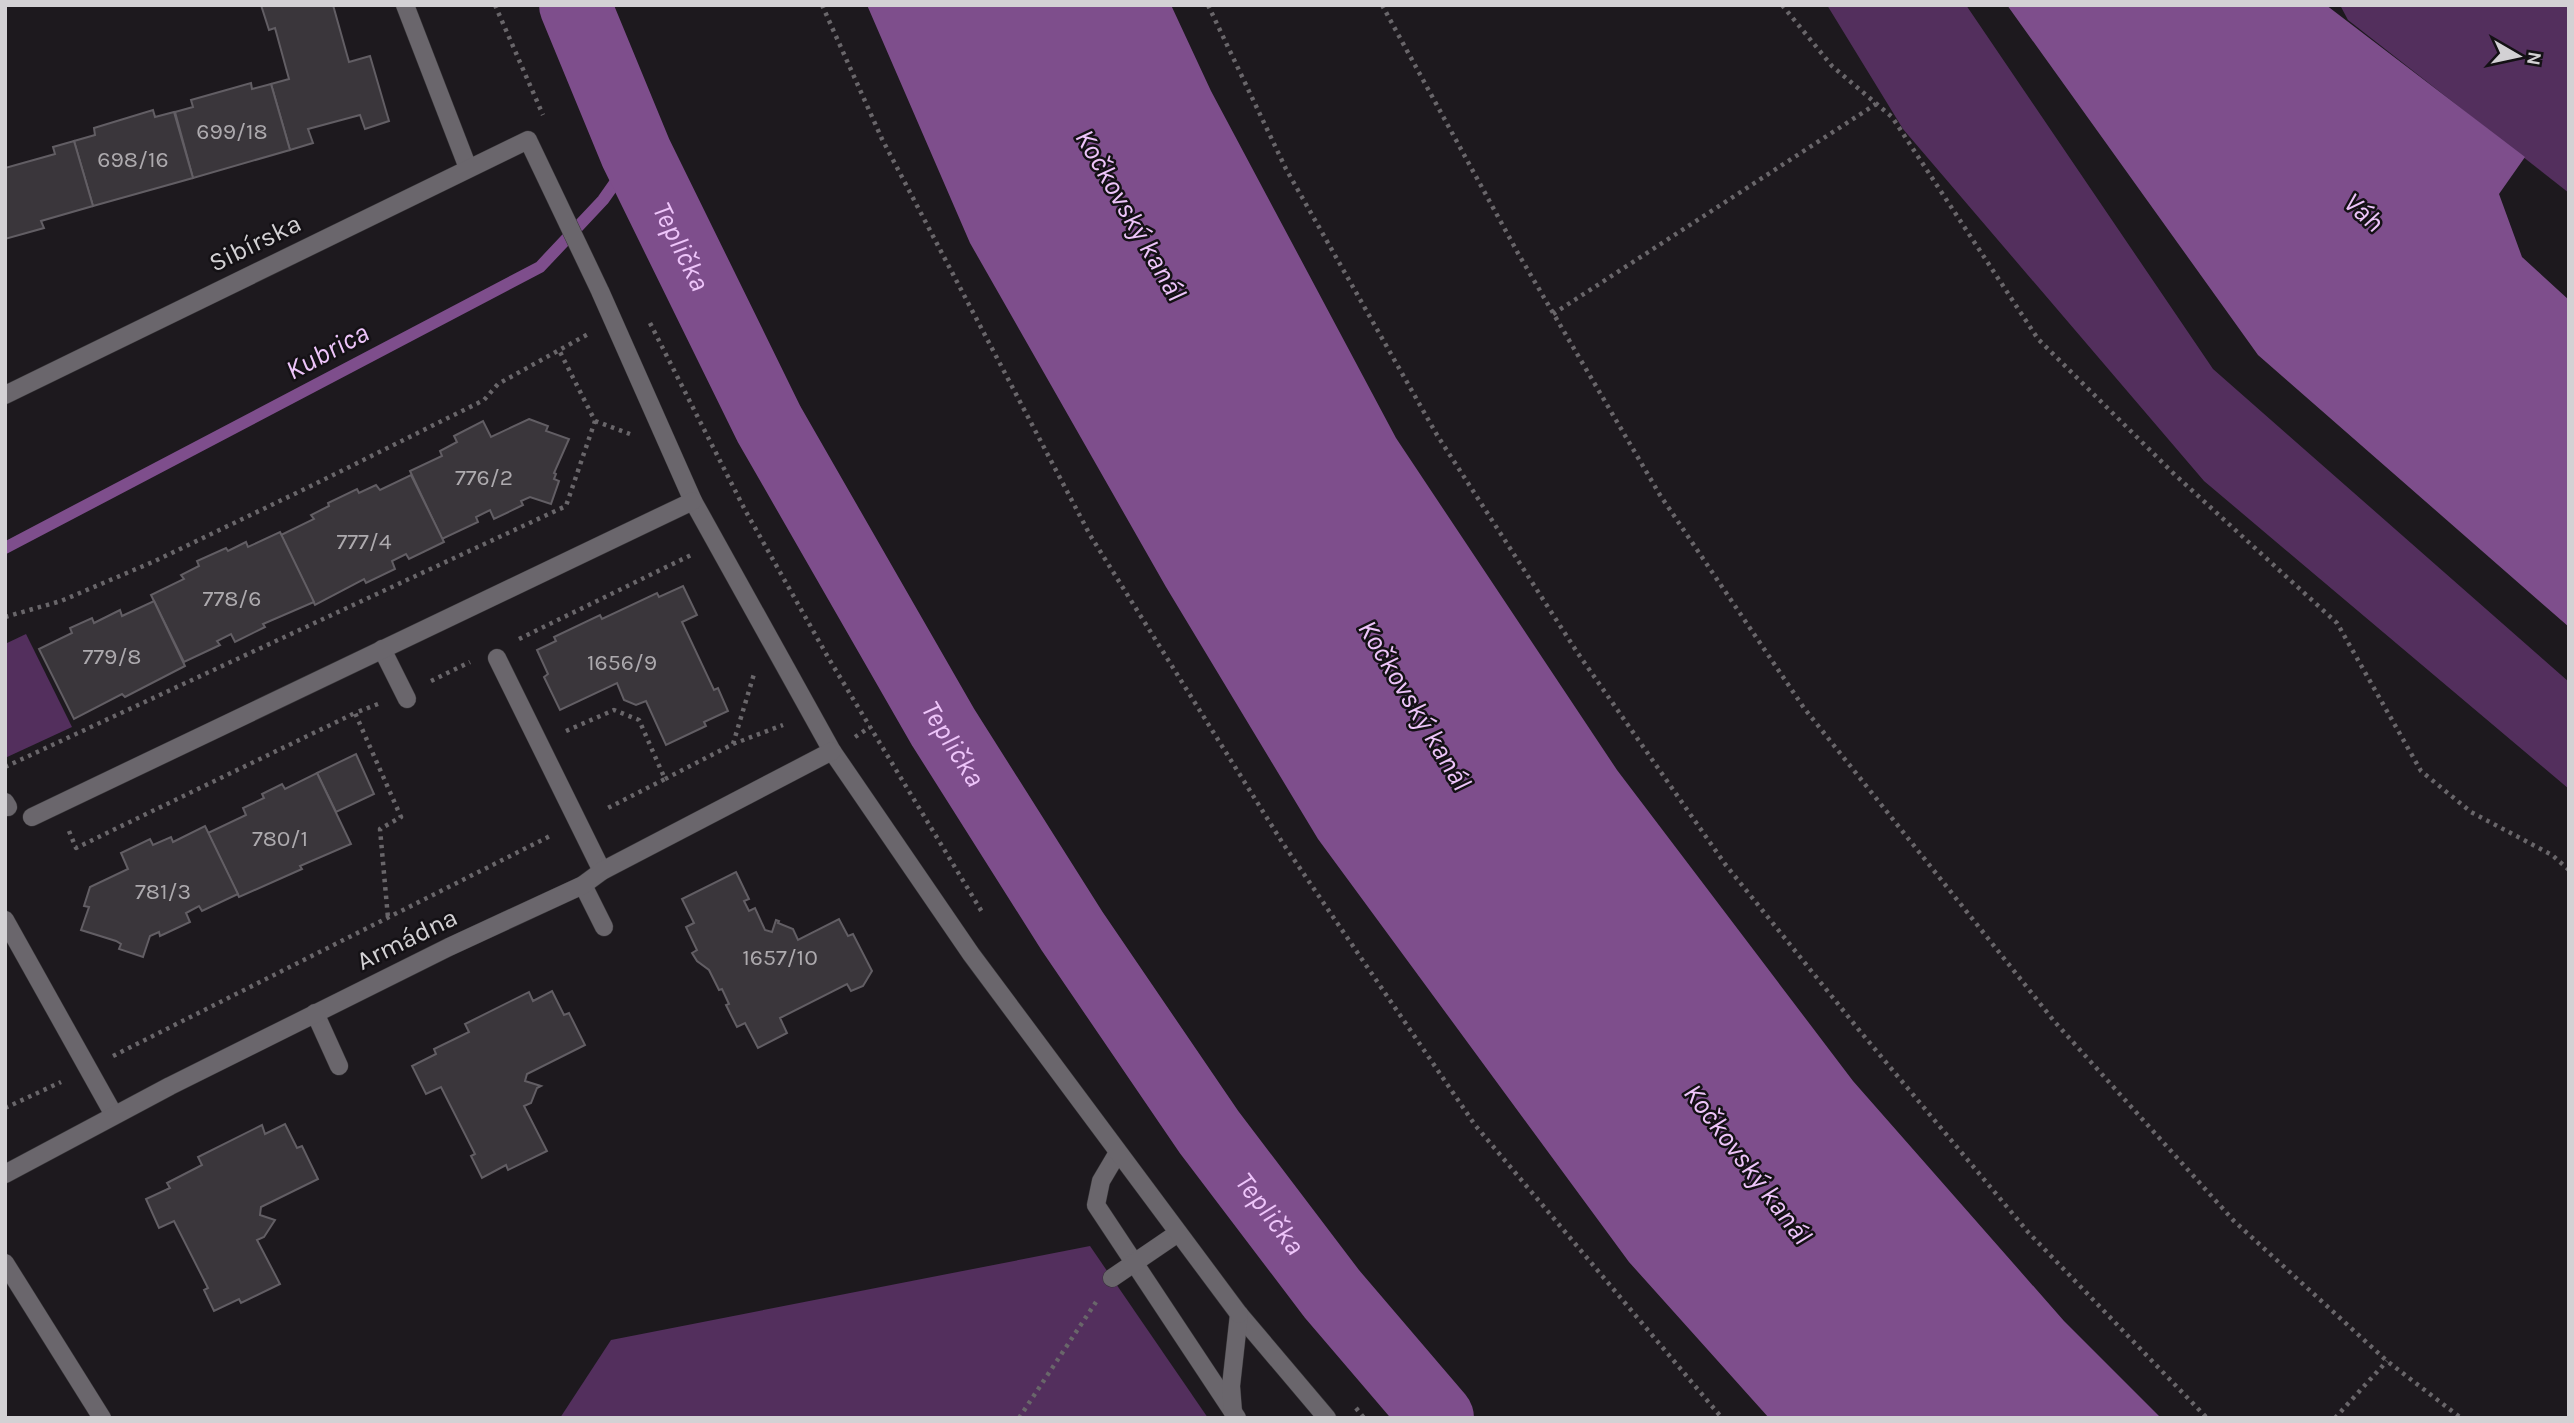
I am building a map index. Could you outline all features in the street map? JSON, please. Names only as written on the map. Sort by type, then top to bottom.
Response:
[{"type":"street","points":[[405,5],[468,168]]},
{"type":"street","name":"Sibírska","points":[[5,395],[528,140],[612,321]]},
{"type":"street","points":[[612,321],[693,501],[832,751],[971,954],[1117,1154],[1239,1314],[1327,1418]]},
{"type":"street","points":[[32,817],[693,501]]},
{"type":"street","points":[[382,649],[406,696]]},
{"type":"street","points":[[497,657],[603,871]]},
{"type":"street","name":"Armádna","points":[[5,1174],[114,1115],[315,1013],[583,884],[832,751]]},
{"type":"street","points":[[583,884],[604,928]]},
{"type":"street","points":[[5,920],[114,1115]]},
{"type":"street","points":[[315,1013],[339,1066]]},
{"type":"street","points":[[1117,1154],[1101,1181],[1096,1205],[1234,1416]]},
{"type":"street","points":[[1112,1278],[1178,1233]]},
{"type":"street","points":[[5,1263],[102,1418]]},
{"type":"street","points":[[1234,1416],[1231,1385],[1239,1314]]},
{"type":"path","points":[[495,5],[544,117]]},
{"type":"path","points":[[822,5],[882,139],[1090,534],[1282,842],[1475,1125],[1722,1418]]},
{"type":"path","points":[[1209,5],[1286,169],[1437,435],[1577,652],[1717,853],[1859,1030],[2028,1231],[2207,1418]]},
{"type":"path","points":[[1382,5],[1553,314],[1660,495],[1804,708],[2054,1021],[2234,1222],[2387,1360],[2460,1418]]},
{"type":"path","points":[[1782,5],[1832,66],[1892,117],[2038,339],[2164,464],[2337,623],[2421,771],[2471,813],[2552,855],[2569,870]]},
{"type":"path","points":[[1553,314],[1876,104]]},
{"type":"path","points":[[644,312],[758,533],[829,659],[986,920]]},
{"type":"path","points":[[5,617],[61,601],[155,561],[301,491],[484,400],[498,384],[612,321]]},
{"type":"path","points":[[5,767],[566,506],[595,421],[559,350]]},
{"type":"path","points":[[511,643],[646,577]]},
{"type":"path","points":[[59,806],[76,848],[355,713],[406,696],[471,662]]},
{"type":"path","points":[[733,744],[758,663]]},
{"type":"path","points":[[557,735],[614,710],[627,715],[639,720],[665,779]]},
{"type":"path","points":[[355,713],[401,817],[380,829],[388,918]]},
{"type":"path","points":[[5,1108],[733,744],[784,725],[788,713]]},
{"type":"path","points":[[1019,1418],[1112,1278]]},
{"type":"path","points":[[2335,1418],[2387,1360]]},
{"type":"path","points":[[1348,1398],[1364,1418]]},
{"type":"shaded area","points":[[1827,5],[1966,5],[2213,369],[2569,682],[2569,789],[2204,481],[1903,129]]},
{"type":"shaded area","points":[[2340,5],[2569,5],[2569,193],[2348,20]]},
{"type":"shaded area","points":[[26,634],[72,727],[5,758],[5,644]]},
{"type":"shaded area","points":[[1090,1246],[1208,1418],[560,1418],[611,1340]]},
{"type":"water","name":"Kočkovský kanál","points":[[867,5],[1171,5],[1211,91],[1396,438],[1617,770],[1853,1081],[2064,1321],[2161,1418],[1769,1418],[1629,1262],[1318,839],[1166,587],[970,243]]},
{"type":"water","name":"Váh","points":[[2007,5],[2326,5],[2525,157],[2499,194],[2522,257],[2569,300],[2569,627],[2258,355]]},
{"type":"building","points":[[261,5],[333,5],[349,62],[370,56],[389,121],[365,129],[360,115],[308,129],[313,143],[290,150],[271,84],[289,79],[275,28],[269,30]]},
{"type":"building","points":[[251,83],[252,89],[271,84],[290,150],[193,178],[175,112],[193,107],[191,100]]},
{"type":"building","points":[[153,110],[155,117],[174,112],[193,178],[93,206],[74,141],[95,135],[94,128]]},
{"type":"building","points":[[74,141],[93,206],[41,221],[44,228],[5,239],[5,168],[55,154],[53,147]]},
{"type":"building","points":[[529,419],[548,426],[546,431],[569,439],[554,473],[554,479],[559,481],[551,504],[530,497],[521,501],[523,505],[494,519],[490,510],[476,517],[478,522],[442,539],[410,471],[442,456],[440,451],[457,442],[454,436],[483,421],[491,437]]},
{"type":"building","points":[[411,475],[444,542],[409,559],[406,554],[392,561],[395,569],[366,583],[364,579],[315,605],[281,535],[314,519],[311,515],[329,506],[328,503],[357,489],[359,493],[376,485],[380,490]]},
{"type":"building","points":[[280,532],[314,602],[263,624],[265,627],[235,642],[231,634],[217,641],[220,645],[184,662],[151,595],[184,579],[181,575],[199,566],[197,561],[246,542],[248,547]]},
{"type":"building","points":[[683,586],[697,615],[682,622],[714,690],[718,688],[728,711],[704,722],[706,726],[666,745],[646,701],[636,705],[624,700],[617,683],[560,710],[544,677],[548,674],[537,650],[556,641],[554,637],[600,615],[602,619],[657,593],[659,597]]},
{"type":"building","points":[[154,601],[185,666],[125,697],[122,694],[74,719],[39,649],[72,633],[70,628],[92,618],[94,623],[120,610],[122,616]]},
{"type":"building","points":[[356,754],[374,794],[336,812],[317,773]]},
{"type":"building","points":[[317,773],[351,844],[239,897],[208,833],[246,815],[243,808],[264,798],[262,794],[282,784],[285,789]]},
{"type":"building","points":[[205,826],[238,894],[202,911],[199,906],[186,913],[190,922],[160,936],[159,932],[150,936],[143,957],[119,949],[121,944],[116,941],[81,930],[89,907],[84,906],[90,887],[128,869],[121,853],[150,839],[153,845],[171,837],[173,842]]},
{"type":"building","points":[[736,872],[749,899],[744,901],[749,911],[755,908],[765,930],[772,932],[776,920],[793,929],[798,940],[839,919],[848,936],[853,934],[872,971],[863,986],[851,991],[847,984],[780,1018],[787,1033],[758,1048],[745,1023],[737,1027],[726,1005],[729,1004],[722,989],[719,990],[709,970],[697,961],[692,953],[697,950],[686,927],[694,923],[682,899]]},
{"type":"building","points":[[552,991],[564,1015],[569,1013],[585,1045],[527,1074],[525,1081],[541,1086],[537,1088],[531,1103],[524,1106],[547,1151],[508,1170],[506,1165],[482,1178],[471,1156],[475,1154],[441,1087],[426,1094],[412,1066],[436,1054],[434,1049],[469,1032],[465,1024],[529,992],[533,1001]]},
{"type":"building","points":[[285,1124],[297,1148],[302,1146],[318,1179],[261,1207],[260,1215],[275,1220],[264,1237],[257,1240],[280,1284],[241,1303],[239,1299],[214,1311],[204,1290],[208,1288],[174,1221],[159,1228],[146,1199],[170,1188],[167,1183],[202,1165],[198,1157],[262,1125],[265,1134]]},
{"type":"waterway","name":"Teplička","points":[[575,5],[636,153],[769,424],[943,727],[1072,931],[1209,1132],[1332,1294],[1438,1418]]},
{"type":"waterway","name":"Kubrica","points":[[5,548],[540,267],[603,200],[636,153]]}]
